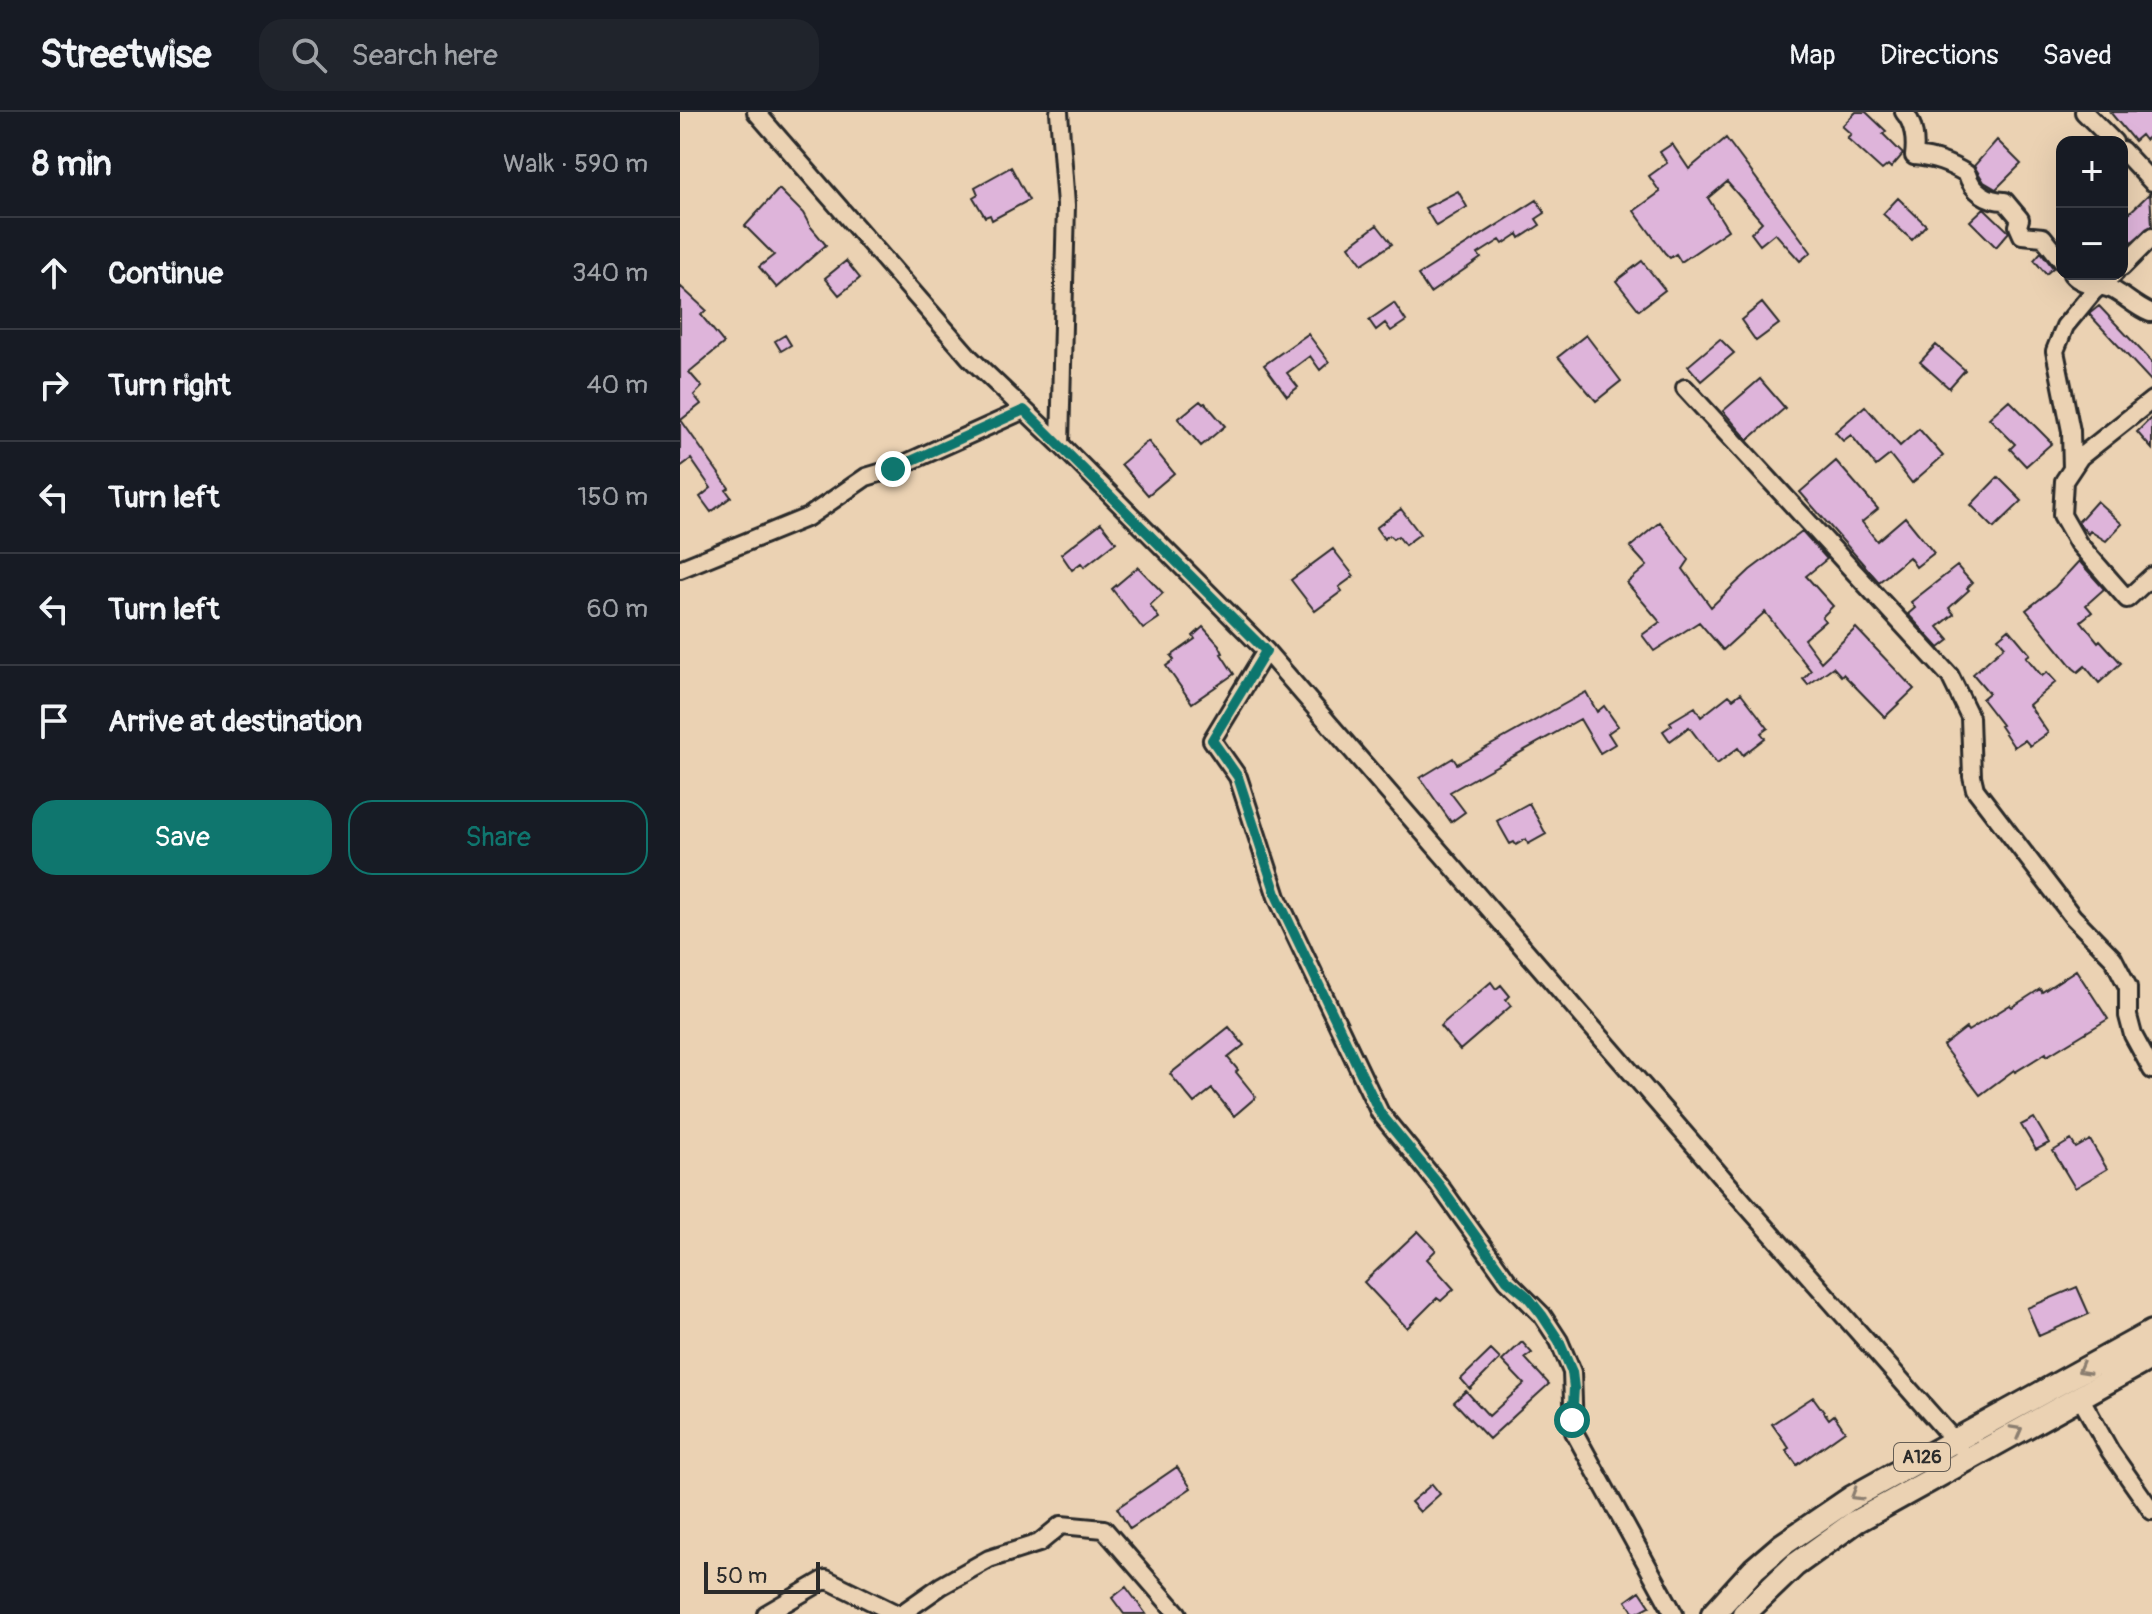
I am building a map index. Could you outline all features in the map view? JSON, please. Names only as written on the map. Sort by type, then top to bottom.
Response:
[{"type":"highway","name":"A126","points":[[1747,1613],[1795,1565],[1823,1544],[1961,1449],[2152,1332]]},
{"type":"highway","name":"A126","points":[[1713,1614],[1754,1569],[1782,1545],[1851,1498],[2080,1397],[2152,1357]]},
{"type":"street","points":[[756,112],[970,358],[1266,651],[1961,1449]]},
{"type":"street","points":[[1059,112],[1066,205],[1060,444]]},
{"type":"street","points":[[1904,112],[1916,142],[1914,156],[1936,158],[1967,174],[1971,186],[1988,198],[2005,201],[2020,219],[2018,226],[2022,235],[2043,237],[2056,253]]},
{"type":"street","points":[[2084,112],[2108,136]]},
{"type":"street","points":[[2128,156],[2152,182]]},
{"type":"street","points":[[2128,261],[2152,237]]},
{"type":"street","points":[[2077,280],[2114,290],[2136,307],[2151,312]]},
{"type":"street","points":[[2072,469],[2071,431],[2055,351],[2065,326],[2106,280]]},
{"type":"street","points":[[1685,388],[1950,676],[1970,717],[1975,789],[2073,917],[2113,958],[2128,987],[2128,1016],[2133,1035],[2152,1070]]},
{"type":"street","points":[[2152,400],[2080,457],[2064,481],[2062,515],[2078,543],[2127,599],[2152,576]]},
{"type":"street","points":[[680,569],[808,517],[866,477],[893,469],[1024,410]]},
{"type":"street","points":[[1266,651],[1212,740],[1238,777],[1277,897],[1386,1124],[1439,1185],[1507,1280],[1527,1296],[1559,1341],[1572,1372],[1574,1432],[1674,1614]]},
{"type":"street","points":[[2080,1397],[2110,1451],[2152,1511]]},
{"type":"street","points":[[766,1614],[826,1579],[899,1614],[989,1559],[1039,1543],[1061,1525],[1104,1529],[1178,1614]]},
{"type":"building","points":[[1856,112],[1866,112],[1886,131],[1883,134],[1903,154],[1891,168],[1888,165],[1882,170],[1847,138],[1851,134],[1842,126]]},
{"type":"building","points":[[2110,112],[2152,112],[2152,134],[2145,140],[2141,135],[2134,141]]},
{"type":"building","points":[[1726,138],[1811,252],[1800,261],[1775,233],[1760,245],[1751,233],[1762,222],[1727,182],[1708,198],[1728,230],[1681,262],[1676,254],[1670,258],[1665,253],[1634,211],[1660,192],[1649,176],[1667,163],[1660,152],[1672,144],[1689,169]]},
{"type":"building","points":[[1997,140],[2021,164],[1996,189],[1984,182],[1974,166]]},
{"type":"building","points":[[1011,167],[1029,200],[992,220],[990,215],[985,217],[973,197],[978,194],[975,187]]},
{"type":"building","points":[[779,189],[803,213],[826,245],[777,288],[759,267],[774,255],[745,226]]},
{"type":"building","points":[[1458,191],[1467,207],[1436,226],[1425,208]]},
{"type":"building","points":[[2150,193],[2152,225],[2128,245],[2128,214]]},
{"type":"building","points":[[1898,198],[1926,225],[1912,240],[1883,214]]},
{"type":"building","points":[[1537,200],[1545,213],[1536,219],[1540,225],[1520,238],[1518,234],[1503,244],[1500,240],[1478,254],[1481,258],[1430,293],[1418,275]]},
{"type":"building","points":[[1984,208],[2009,232],[1996,247],[1970,221]]},
{"type":"building","points":[[1377,225],[1392,244],[1362,264],[1349,246]]},
{"type":"building","points":[[2041,252],[2053,268],[2046,274],[2034,260]]},
{"type":"building","points":[[846,261],[860,278],[839,295],[825,278]]},
{"type":"building","points":[[1642,261],[1665,290],[1639,310],[1616,281]]},
{"type":"building","points":[[680,286],[706,310],[701,315],[724,343],[689,372],[702,387],[694,395],[701,404],[681,420],[729,488],[726,490],[731,497],[711,512],[700,497],[711,488],[691,459],[680,467]]},
{"type":"building","points":[[1394,303],[1406,321],[1391,331],[1385,323],[1376,330],[1369,320]]},
{"type":"building","points":[[1762,303],[1779,324],[1756,341],[1741,320]]},
{"type":"building","points":[[2099,306],[2152,362],[2152,382],[2089,314]]},
{"type":"building","points":[[1308,334],[1329,362],[1320,370],[1310,356],[1287,373],[1298,387],[1287,396],[1264,365]]},
{"type":"building","points":[[785,335],[791,345],[781,351],[775,341]]},
{"type":"building","points":[[1586,335],[1621,381],[1596,401],[1558,357]]},
{"type":"building","points":[[1720,339],[1734,353],[1701,381],[1688,366]]},
{"type":"building","points":[[1936,345],[1965,370],[1949,388],[1920,362]]},
{"type":"building","points":[[1760,379],[1785,408],[1748,440],[1723,411]]},
{"type":"building","points":[[2009,400],[2052,443],[2026,466],[2010,449],[2015,444],[1989,418]]},
{"type":"building","points":[[1200,401],[1225,426],[1201,446],[1178,419]]},
{"type":"building","points":[[1865,406],[1900,446],[1919,429],[1943,456],[1912,483],[1890,455],[1876,466],[1851,435],[1843,441],[1835,432]]},
{"type":"building","points":[[2152,417],[2152,449],[2137,432]]},
{"type":"building","points":[[1148,441],[1174,473],[1148,495],[1121,464]]},
{"type":"building","points":[[1836,461],[1878,509],[1862,522],[1877,541],[1905,517],[1934,553],[1916,567],[1909,557],[1879,582],[1800,492]]},
{"type":"building","points":[[1998,477],[2022,501],[1994,528],[1971,505]]},
{"type":"building","points":[[2097,501],[2122,524],[2106,541],[2090,531],[2088,534],[2078,522]]},
{"type":"building","points":[[1401,509],[1420,534],[1405,545],[1398,536],[1393,539],[1389,535],[1384,539],[1376,528]]},
{"type":"building","points":[[1660,522],[1689,560],[1683,569],[1711,607],[1750,570],[1802,531],[1827,559],[1806,576],[1833,606],[1822,617],[1825,621],[1804,639],[1821,662],[1856,628],[1914,689],[1885,717],[1833,667],[1808,685],[1803,679],[1811,671],[1765,612],[1723,650],[1699,622],[1654,651],[1642,635],[1660,622],[1627,583],[1647,566],[1630,547]]},
{"type":"building","points":[[1101,523],[1116,542],[1084,567],[1081,563],[1072,570],[1061,554]]},
{"type":"building","points":[[1333,549],[1354,576],[1339,587],[1342,591],[1315,611],[1291,580]]},
{"type":"building","points":[[2079,561],[2104,589],[2086,605],[2092,612],[2081,621],[2121,663],[2099,683],[2085,666],[2078,672],[2073,668],[2026,610],[2055,587]]},
{"type":"building","points":[[1957,566],[1972,583],[1967,588],[1969,590],[1949,608],[1954,614],[1938,627],[1949,640],[1939,648],[1908,614],[1915,608],[1911,602]]},
{"type":"building","points":[[1138,567],[1163,593],[1150,605],[1159,618],[1143,629],[1112,589]]},
{"type":"building","points":[[1203,627],[1219,645],[1234,674],[1192,703],[1166,666],[1174,660],[1171,656],[1195,639],[1193,636]]},
{"type":"building","points":[[2009,629],[2030,654],[2026,657],[2042,676],[2047,672],[2056,682],[2029,705],[2048,733],[2030,746],[2025,740],[2014,747],[1982,699],[1989,693],[1973,674],[2005,646],[1998,638]]},
{"type":"building","points":[[1586,692],[1597,712],[1604,706],[1618,726],[1608,733],[1615,744],[1600,753],[1580,719],[1450,792],[1465,812],[1451,822],[1420,778],[1453,758],[1457,764]]},
{"type":"building","points":[[1741,693],[1768,728],[1761,733],[1765,738],[1743,755],[1738,748],[1717,764],[1689,727],[1670,741],[1663,731],[1672,725],[1670,722],[1695,707],[1701,717],[1729,695],[1733,699]]},
{"type":"building","points":[[1529,803],[1546,834],[1528,844],[1526,839],[1516,845],[1514,842],[1510,844],[1497,821]]},
{"type":"building","points":[[2076,970],[2108,1019],[2047,1056],[2046,1053],[2014,1070],[1980,1095],[1943,1046],[1966,1028],[1968,1031],[2040,989],[2042,992]]},
{"type":"building","points":[[1491,982],[1496,989],[1501,985],[1510,996],[1506,1000],[1511,1006],[1460,1050],[1440,1026]]},
{"type":"building","points":[[1229,1027],[1244,1045],[1228,1058],[1256,1097],[1234,1116],[1212,1089],[1194,1103],[1170,1074]]},
{"type":"building","points":[[2034,1118],[2049,1143],[2036,1150],[2021,1125]]},
{"type":"building","points":[[2071,1140],[2076,1148],[2090,1140],[2107,1169],[2075,1188],[2053,1151]]},
{"type":"building","points":[[1418,1231],[1436,1250],[1427,1259],[1454,1289],[1441,1301],[1437,1298],[1407,1328],[1364,1282]]},
{"type":"building","points":[[2077,1287],[2089,1314],[2039,1336],[2027,1308]]},
{"type":"building","points":[[1522,1342],[1532,1353],[1525,1358],[1549,1384],[1489,1439],[1454,1402],[1466,1391],[1489,1416],[1524,1384],[1502,1361]]},
{"type":"building","points":[[1491,1350],[1500,1359],[1470,1389],[1461,1379]]},
{"type":"building","points":[[1813,1397],[1829,1419],[1834,1415],[1845,1431],[1797,1465],[1772,1424]]},
{"type":"building","points":[[1177,1467],[1191,1488],[1130,1529],[1117,1508]]},
{"type":"building","points":[[1432,1484],[1440,1494],[1420,1512],[1411,1502]]},
{"type":"building","points":[[1126,1587],[1146,1614],[1124,1614],[1112,1598]]},
{"type":"building","points":[[1640,1591],[1650,1606],[1635,1614],[1626,1601]]},
{"type":"route","points":[[893,469],[1024,410],[1266,651],[1212,740],[1238,777],[1277,897],[1380,1113],[1439,1185],[1507,1280],[1527,1296],[1559,1341],[1572,1372],[1572,1420]]}]
